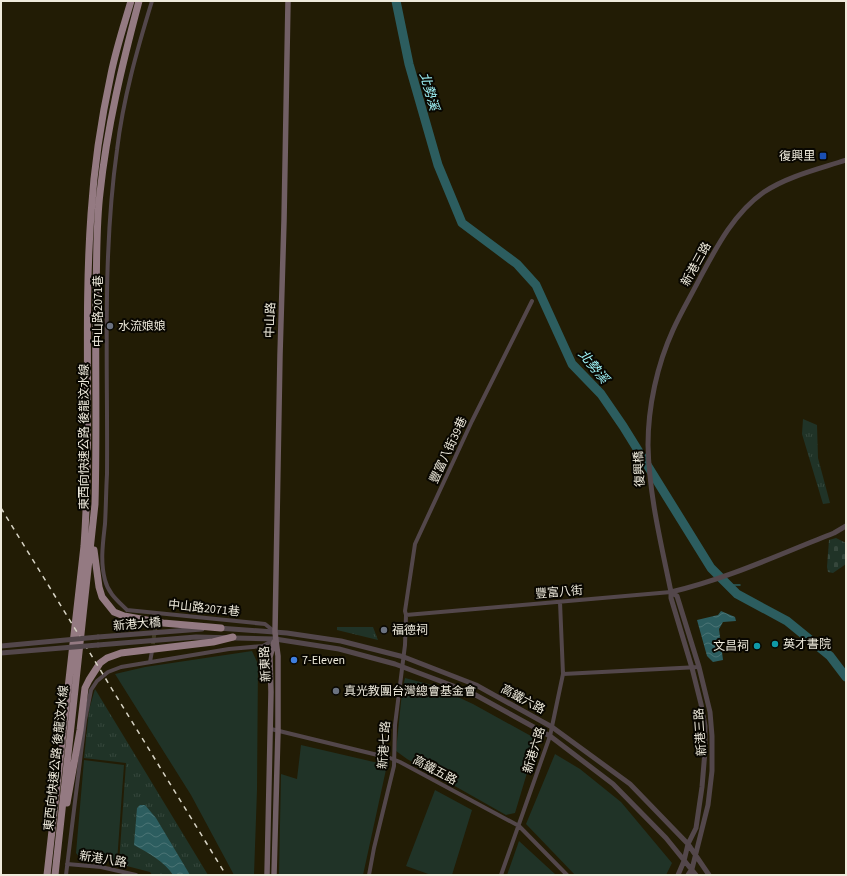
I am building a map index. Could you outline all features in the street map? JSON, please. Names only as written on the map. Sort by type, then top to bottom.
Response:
[{"type":"highway","name":"東西向快速公路 後龍汶水線","points":[[47,875],[83,553],[86,511],[88,450],[88,255],[91,212],[98,143],[111,73],[131,1]]},
{"type":"highway","name":"東西向快速公路 後龍汶水線","points":[[55,875],[95,504],[95,346],[99,195],[106,141],[119,76],[139,1]]},
{"type":"highway","points":[[92,540],[99,587],[102,597],[114,612],[124,616],[164,623],[221,628]]},
{"type":"highway","points":[[57,858],[80,730],[85,688],[100,664],[107,658],[121,653],[213,642],[233,637]]},
{"type":"main road","name":"中山路","points":[[275,639],[288,1]]},
{"type":"main road","name":"新東路","points":[[267,875],[270,657],[275,639]]},
{"type":"main road","name":"新東路","points":[[274,875],[278,731],[278,656],[275,639]]},
{"type":"street","name":"中山路2071巷","points":[[152,1],[134,60],[122,114],[116,150],[109,236],[107,294],[106,501],[102,557],[105,580],[117,601],[127,610],[157,615],[200,616],[265,624],[275,632]]},
{"type":"street","name":"新港三路","points":[[648,444],[653,397],[664,354],[673,330],[723,237],[750,204],[764,192],[793,178],[846,160]]},
{"type":"street","name":"豐富八街39巷","points":[[406,615],[405,611],[415,544],[472,421],[532,301]]},
{"type":"street","name":"復興橋","points":[[648,444],[651,492]]},
{"type":"street","name":"新港三路","points":[[651,492],[671,598],[692,668],[705,726],[705,751],[702,787],[696,828],[688,844],[684,861],[678,875]]},
{"type":"street","name":"豐富八街","points":[[406,615],[671,592],[732,574],[834,533],[846,526]]},
{"type":"street","name":"新港三路","points":[[671,592],[677,596],[699,667],[710,712],[712,736],[712,757],[708,805],[692,869],[688,875]]},
{"type":"street","name":"新港六路","points":[[501,875],[552,727],[563,674],[560,602]]},
{"type":"street","name":"新港七路","points":[[369,875],[394,766],[395,725],[404,657],[406,615]]},
{"type":"street","name":"新港大橋","points":[[1,646],[221,628],[275,632]]},
{"type":"street","name":"高鐵六路","points":[[275,632],[341,641],[404,657],[476,685],[552,727],[630,784],[688,844],[709,875]]},
{"type":"street","name":"新港大橋","points":[[1,653],[196,637],[275,639]]},
{"type":"street","name":"高鐵六路","points":[[275,639],[339,650],[403,667],[472,693],[550,736],[613,784],[666,838],[696,875]]},
{"type":"street","points":[[66,875],[85,720],[91,690],[97,681],[108,672],[121,667],[229,649],[263,646],[275,639]]},
{"type":"street","points":[[150,662],[152,651]]},
{"type":"street","points":[[563,674],[699,667]]},
{"type":"street","name":"高鐵五路","points":[[270,729],[394,759],[519,826],[567,875]]},
{"type":"street","name":"新港八路","points":[[67,864],[101,867],[136,875]]},
{"type":"green space","points":[[803,419],[817,425],[818,458],[830,503],[823,504],[802,434]]},
{"type":"green space","points":[[836,538],[846,543],[846,564],[833,573],[828,572],[827,567],[829,540]]},
{"type":"green space","points":[[337,627],[373,627],[378,640],[337,630]]},
{"type":"green space","points":[[252,651],[258,664],[257,790],[254,875],[234,875],[191,795],[115,674],[145,667]]},
{"type":"green space","points":[[405,678],[432,685],[473,704],[531,736],[536,743],[515,813],[506,815],[407,759],[396,751],[402,692]]},
{"type":"green space","points":[[95,689],[208,875],[152,875],[150,872],[119,864],[126,763],[84,758],[89,710]]},
{"type":"green space","points":[[301,745],[387,765],[363,875],[279,875],[281,774],[297,779]]},
{"type":"green space","points":[[555,754],[580,769],[621,802],[672,863],[666,875],[575,875],[526,824]]},
{"type":"green space","points":[[84,760],[124,765],[117,862],[79,857],[76,853]]},
{"type":"green space","points":[[435,790],[472,810],[452,875],[431,875],[406,866]]},
{"type":"green space","points":[[519,841],[556,875],[507,875]]},
{"type":"water","points":[[721,611],[735,617],[736,621],[723,622],[719,629],[723,660],[713,662],[707,656],[697,620],[718,615]]},
{"type":"water","points":[[140,805],[145,805],[156,818],[190,875],[173,875],[160,861],[134,845],[137,808]]},
{"type":"waterway","name":"北勢溪","points":[[396,1],[409,64],[438,165],[462,223],[517,264],[536,285],[572,364],[601,394],[623,426],[711,568],[737,594],[787,621],[830,656],[846,677]]},
{"type":"waterway","name":"北勢溪","points":[[727,585],[740,585]]},
{"type":"tunnel","points":[[152,650],[157,616]]},
{"type":"railway","points":[[1,508],[226,875]]},
{"type":"place","name":"復興里","points":[[823,156]]},
{"type":"place","name":"水流娘娘","points":[[110,326]]},
{"type":"place","name":"福德祠","points":[[384,630]]},
{"type":"place","name":"英才書院","points":[[775,644]]},
{"type":"place","name":"文昌祠","points":[[757,646]]},
{"type":"place","name":"7-Eleven","points":[[294,660]]},
{"type":"place","name":"真光教團台灣總會基金會","points":[[336,691]]}]
